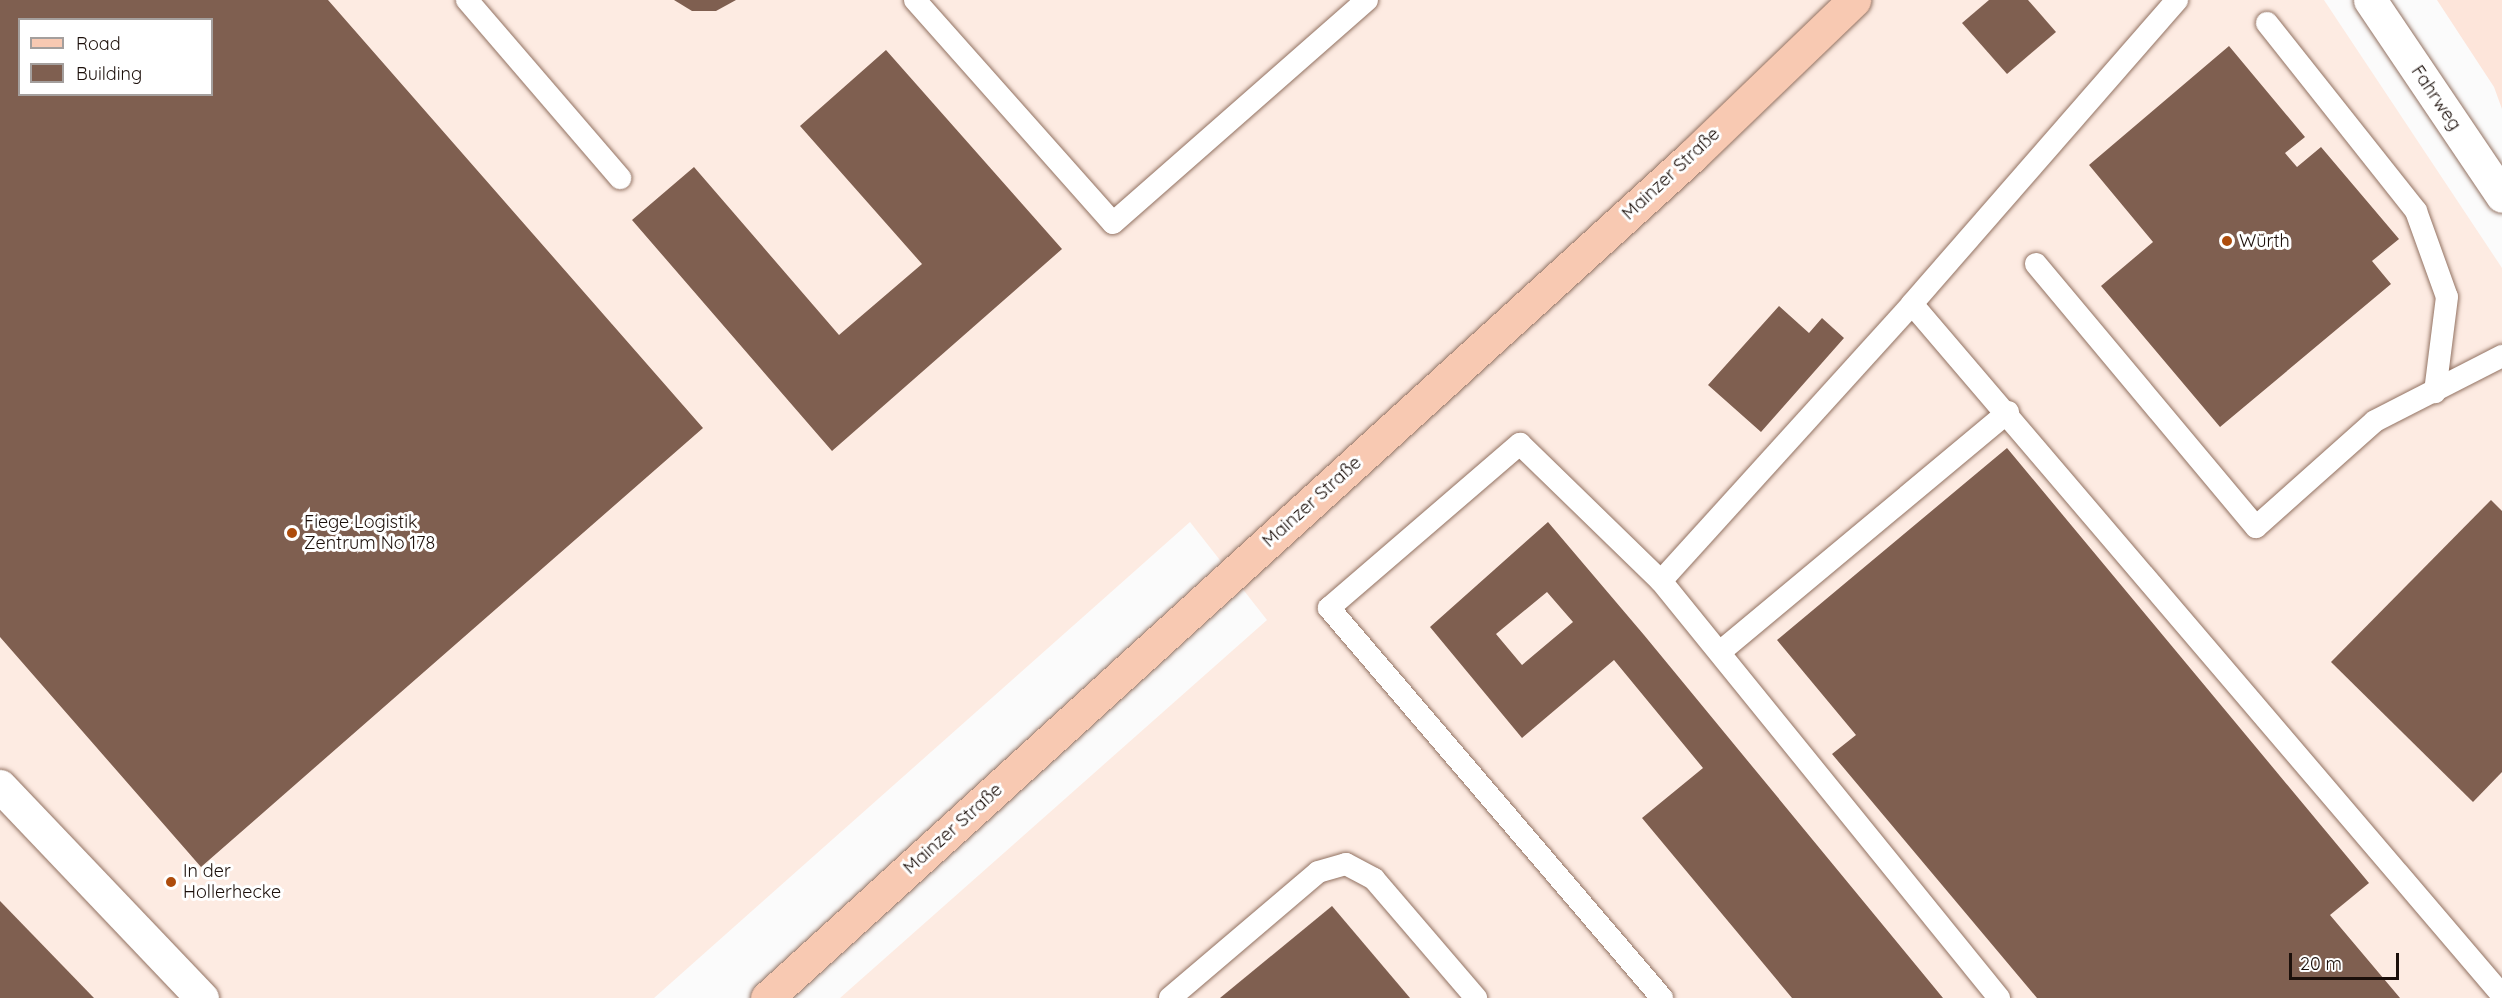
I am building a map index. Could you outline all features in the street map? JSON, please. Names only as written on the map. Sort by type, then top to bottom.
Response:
[{"type":"main road","name":"Mainzer Straße","points":[[767,998],[1692,156],[1854,0]]},
{"type":"street","name":"Fahrweg","points":[[2370,0],[2502,196]]},
{"type":"street","points":[[0,786],[202,998]]},
{"type":"lane","points":[[467,0],[620,178]]},
{"type":"lane","points":[[915,0],[1113,223],[1367,0]]},
{"type":"lane","points":[[1661,581],[1912,304],[2177,0]]},
{"type":"lane","points":[[2267,23],[2416,211],[2447,297],[2435,392]]},
{"type":"lane","points":[[2037,264],[2256,527],[2375,421],[2502,356]]},
{"type":"lane","points":[[1912,304],[2008,412],[2502,995]]},
{"type":"lane","points":[[1719,652],[2008,412]]},
{"type":"lane","points":[[1662,998],[1329,608],[1520,444],[1661,581],[1999,998]]},
{"type":"lane","points":[[1170,998],[1318,872],[1346,864],[1374,879],[1476,998]]},
{"type":"shaded area","points":[[0,0],[2324,0],[2502,268],[2502,998],[840,998],[1267,620],[1190,522],[654,998],[0,998]]},
{"type":"shaded area","points":[[2437,0],[2502,0],[2502,109],[2494,87]]},
{"type":"building","name":"Fiege Logistik Zentrum No 178","points":[[0,0],[328,0],[703,428],[201,867],[0,637]]},
{"type":"building","points":[[674,0],[736,0],[716,11],[692,11]]},
{"type":"building","points":[[1989,0],[2028,0],[2056,32],[2007,74],[1962,23]]},
{"type":"building","points":[[2229,46],[2305,137],[2285,153],[2297,167],[2321,147],[2399,239],[2372,261],[2391,284],[2220,427],[2101,286],[2153,242],[2089,165]]},
{"type":"building","points":[[886,50],[1062,249],[832,451],[632,220],[694,167],[839,335],[922,264],[800,126]]},
{"type":"building","points":[[1779,306],[1809,333],[1822,318],[1844,338],[1761,432],[1708,385]]},
{"type":"building","points":[[2007,448],[2369,883],[2330,915],[2400,998],[2037,998],[1832,754],[1856,735],[1777,640]]},
{"type":"building","points":[[2491,500],[2502,511],[2502,772],[2473,802],[2331,662]]},
{"type":"building","points":[[1548,522],[1943,998],[1792,998],[1642,818],[1703,768],[1614,660],[1522,738],[1430,627]],"holes":[[[1547,592],[1573,622],[1522,665],[1496,634]]]},
{"type":"building","points":[[0,901],[94,998],[0,998]]},
{"type":"building","points":[[1332,906],[1410,998],[1220,998]]},
{"type":"place","name":"Würth","points":[[2227,241]]},
{"type":"place","name":"Fiege Logistik Zentrum No 178","points":[[292,533]]},
{"type":"place","name":"In der Hollerhecke","points":[[171,882]]}]
